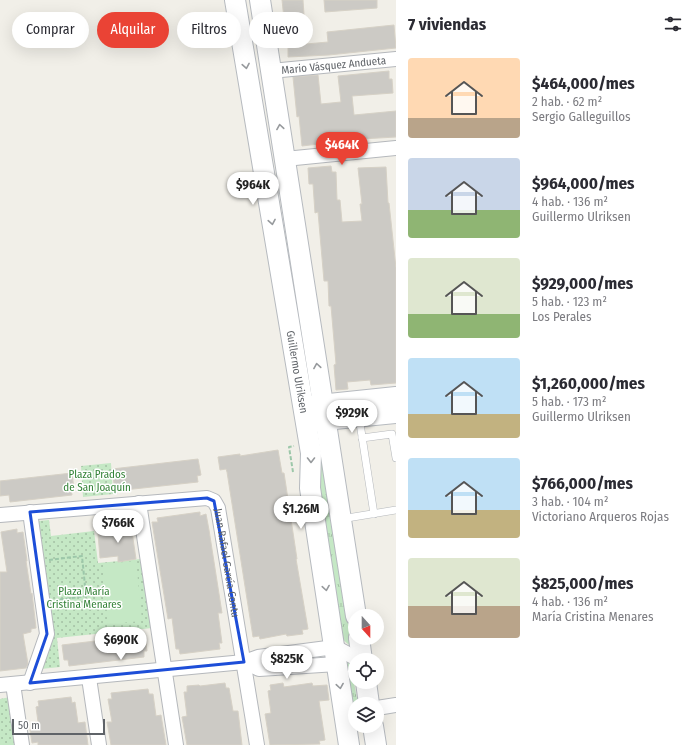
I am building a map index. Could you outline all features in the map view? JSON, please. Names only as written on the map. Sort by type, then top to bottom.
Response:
[{"type":"main road","name":"Guillermo Ulriksen","points":[[235,0],[311,453],[310,488],[349,745]]},
{"type":"main road","name":"Guillermo Ulriksen","points":[[260,0],[355,609]]},
{"type":"main road","points":[[304,415],[396,397]]},
{"type":"main road","points":[[325,412],[359,417],[396,413]]},
{"type":"main road","points":[[374,733],[376,745]]},
{"type":"street","name":"Mario Vásquez Andueta","points":[[271,71],[396,59]]},
{"type":"street","points":[[285,159],[396,148]]},
{"type":"street","name":"Juan Rafael García Contu","points":[[0,515],[207,498],[214,501],[218,508],[257,745]]},
{"type":"street","points":[[138,503],[176,745]]},
{"type":"street","points":[[30,512],[47,634],[30,683]]},
{"type":"street","points":[[22,745],[6,685],[244,662],[258,657],[336,656],[348,658]]},
{"type":"street","points":[[89,678],[99,745]]},
{"type":"street","points":[[384,707],[396,705]]},
{"type":"lane","points":[[359,417],[374,514]]},
{"type":"lane","points":[[362,438],[392,434],[396,458]]},
{"type":"lane","points":[[341,519],[396,510]]},
{"type":"path","points":[[37,561],[82,556],[86,596],[43,602]]},
{"type":"highlighted area","points":[[207,498],[214,501],[244,662],[30,683],[47,634],[30,512]]},
{"type":"green space","points":[[318,424],[348,609],[348,644],[342,639],[320,502]]},
{"type":"green space","name":"Plaza Prados de San Joaquín","points":[[111,463],[113,494],[83,497],[81,466]]},
{"type":"green space","name":"Plaza María Cristina Menares","points":[[49,520],[51,536],[94,531],[98,563],[141,559],[152,628],[57,638],[60,667],[41,669],[38,521]]},
{"type":"green space","points":[[136,561],[142,621],[108,624],[103,564]]},
{"type":"green space","points":[[349,645],[354,645],[355,650]]},
{"type":"green space","points":[[346,658],[348,660],[348,673]]},
{"type":"green space","points":[[350,689],[355,689],[357,697],[351,697]]},
{"type":"green space","points":[[10,697],[17,745],[0,745],[0,699]]},
{"type":"building","points":[[282,0],[303,0],[304,12],[283,12]]},
{"type":"building","points":[[324,0],[377,0],[377,8],[325,12]]},
{"type":"building","points":[[394,25],[396,48],[329,55],[288,57],[288,48],[313,48],[313,43],[328,42],[327,32]]},
{"type":"building","points":[[389,71],[389,79],[392,79],[393,93],[352,96],[354,115],[396,111],[396,137],[327,141],[327,143],[302,146],[299,116],[297,117],[293,77],[318,75],[321,104],[341,102],[338,76]]},
{"type":"building","points":[[331,166],[332,172],[336,172],[337,200],[340,200],[342,222],[362,221],[360,204],[362,204],[358,168],[386,167],[388,203],[396,268],[396,383],[371,385],[370,380],[347,382],[348,389],[336,390],[334,365],[336,364],[331,306],[329,306],[328,281],[324,281],[318,212],[315,213],[313,184],[309,184],[308,168]]},
{"type":"building","points":[[278,450],[282,473],[284,473],[296,559],[308,629],[302,630],[303,634],[287,636],[286,634],[260,639],[259,636],[253,637],[227,472],[226,469],[220,470],[218,457],[240,454],[240,456]]},
{"type":"building","points":[[198,459],[201,475],[197,476],[198,482],[115,491],[112,469]]},
{"type":"building","points":[[72,473],[74,489],[71,489],[72,495],[10,502],[9,495],[0,496],[0,481]]},
{"type":"building","points":[[200,512],[200,516],[206,514],[209,530],[222,613],[218,613],[222,643],[219,643],[220,649],[180,654],[179,649],[176,649],[172,618],[168,619],[152,522],[158,522],[157,518]]},
{"type":"building","points":[[131,525],[136,559],[118,562],[118,556],[100,558],[98,534],[114,532],[113,528]]},
{"type":"building","points":[[17,529],[17,533],[23,532],[36,628],[31,629],[31,632],[23,634],[28,664],[26,668],[0,671],[0,572],[7,572],[1,532]]},
{"type":"building","points":[[145,635],[147,651],[144,651],[144,657],[69,666],[68,660],[64,660],[62,645]]},
{"type":"building","points":[[225,683],[226,688],[229,688],[233,711],[238,711],[242,745],[187,745],[182,717],[187,716],[184,692],[187,692],[187,686]]},
{"type":"building","points":[[283,683],[284,687],[312,683],[313,686],[327,685],[329,700],[319,701],[325,740],[319,741],[320,744],[270,745],[265,714],[271,713],[268,691],[271,690],[270,685]]},
{"type":"building","points":[[148,689],[149,694],[153,694],[156,716],[161,715],[166,745],[111,745],[107,722],[112,722],[108,699],[112,699],[111,693]]},
{"type":"building","points":[[71,697],[72,703],[75,702],[78,723],[85,722],[88,745],[38,745],[38,742],[32,743],[30,730],[39,729],[36,707],[39,706],[38,701]]}]
